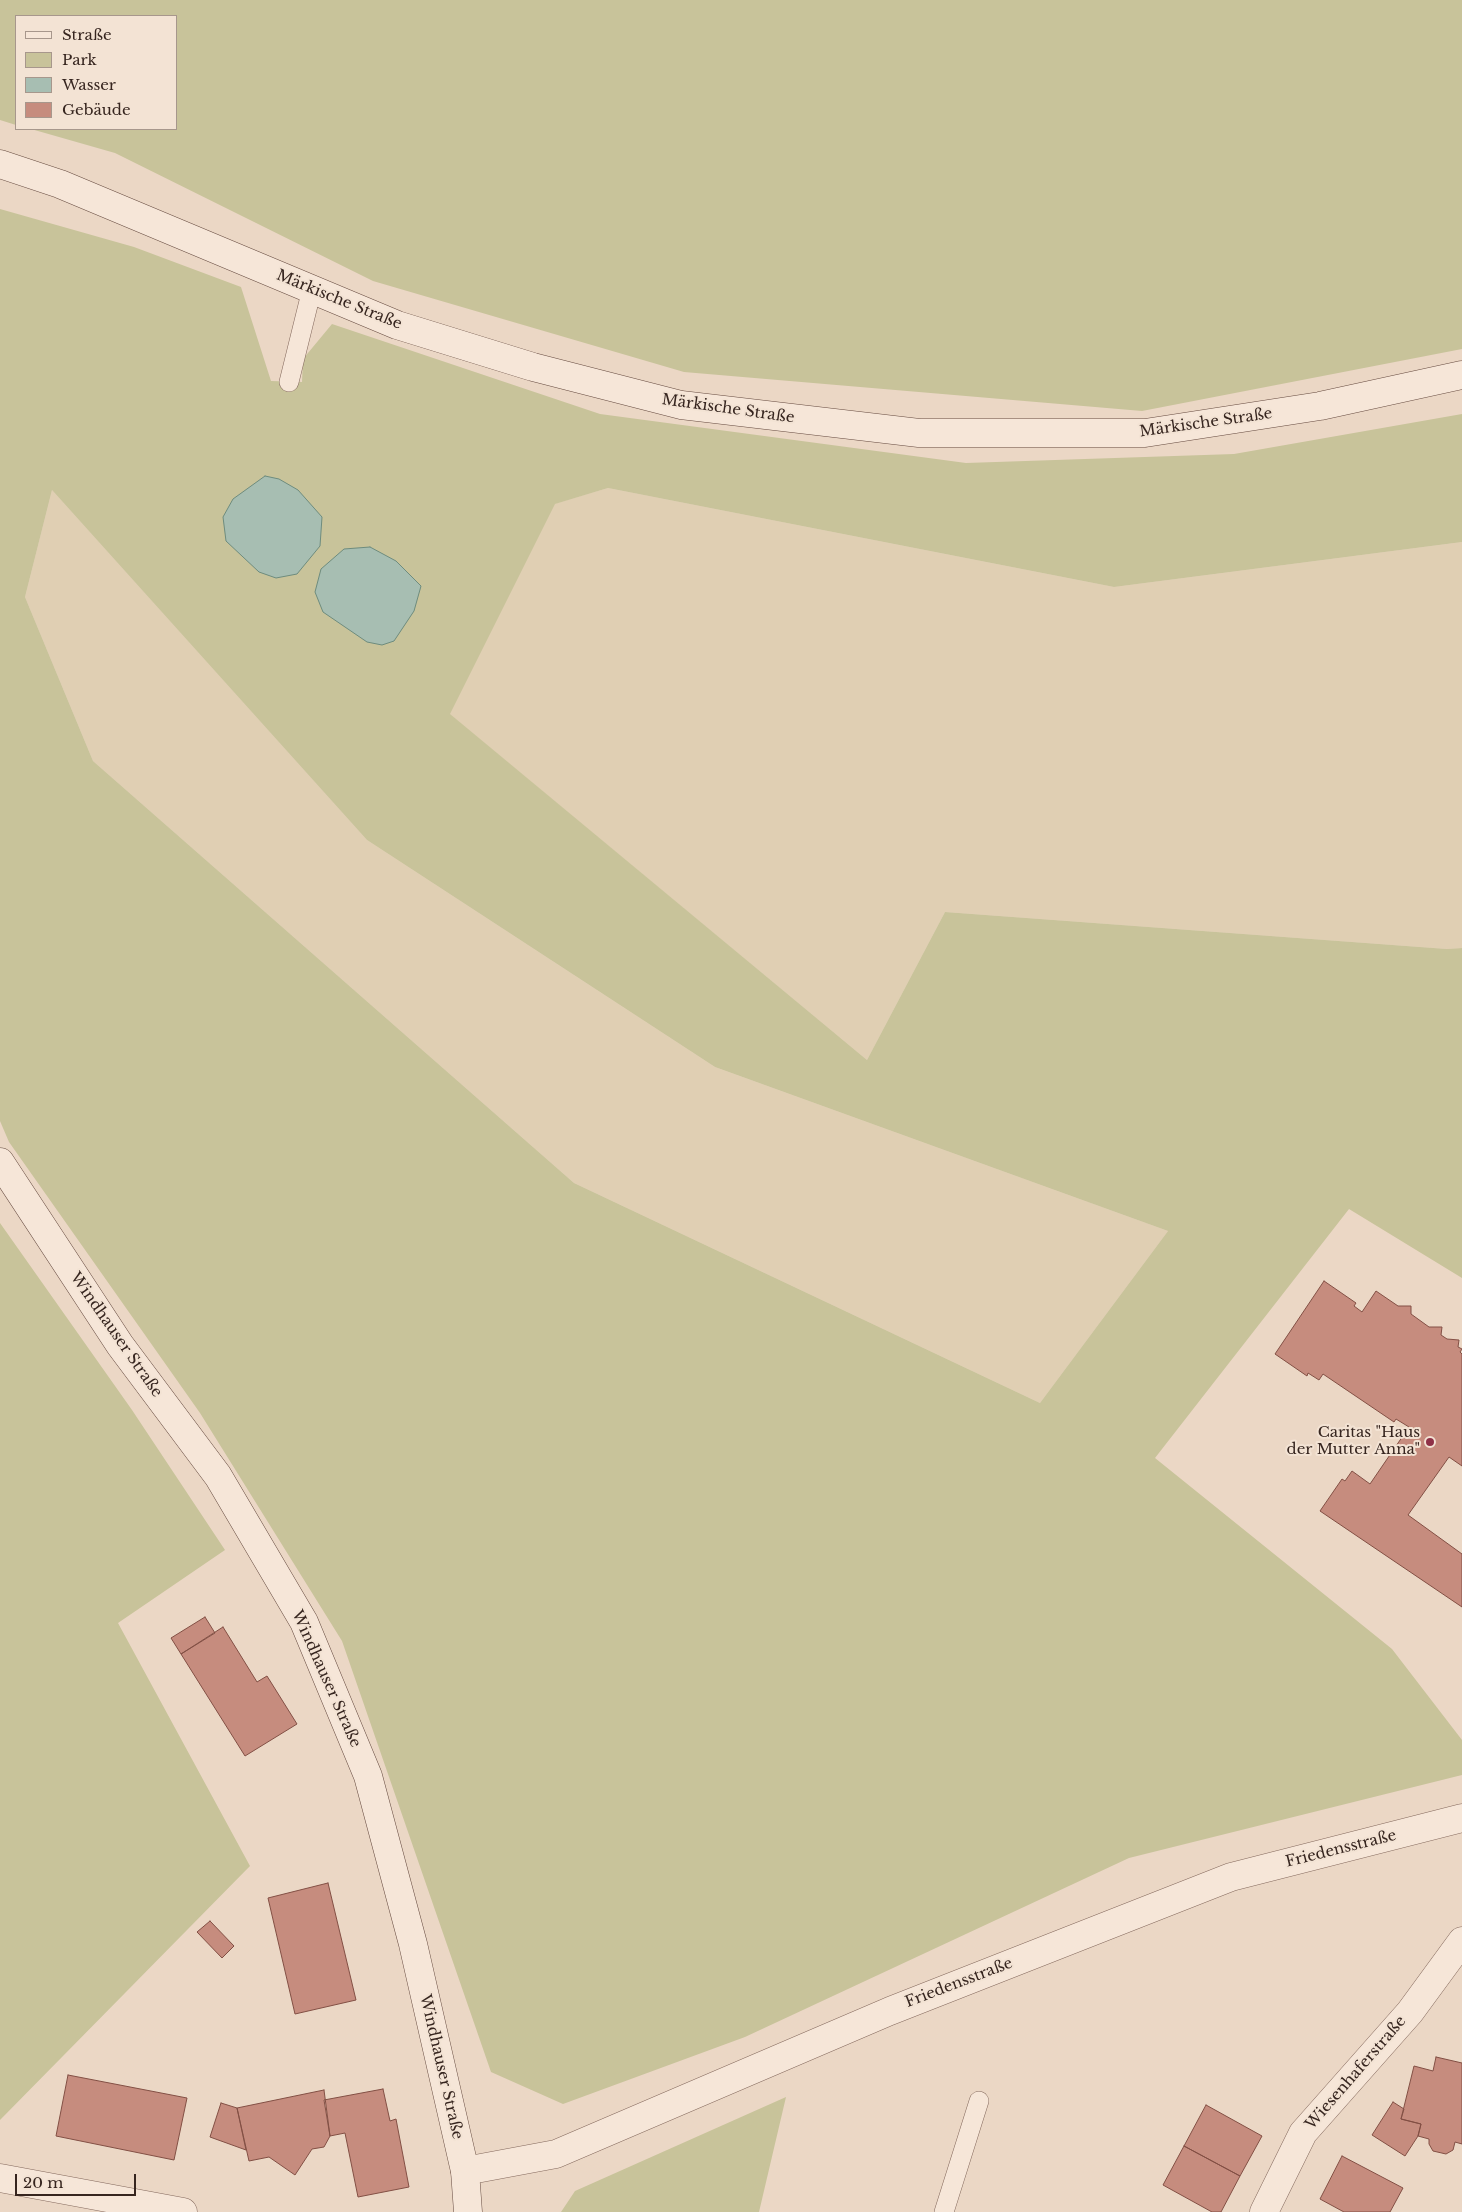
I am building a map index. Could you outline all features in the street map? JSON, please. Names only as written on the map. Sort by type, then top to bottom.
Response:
[{"type":"main road","name":"Märkische Straße","points":[[0,164],[60,184],[406,328],[533,368],[681,404],[919,433],[1145,433],[1320,406],[1462,375]]},
{"type":"main road","name":"Windhauser Straße","points":[[0,1162],[120,1345],[218,1476],[304,1622],[368,1776],[413,1944],[466,2171],[468,2212]]},
{"type":"main road","name":"Friedensstraße","points":[[466,2171],[556,2154],[890,2011],[1231,1877],[1462,1818]]},
{"type":"main road","name":"Wiesenhaferstraße","points":[[1264,2212],[1303,2133],[1410,2012],[1462,1941]]},
{"type":"main road","points":[[0,2178],[183,2212]]},
{"type":"lane","points":[[290,382],[312,289]]},
{"type":"lane","points":[[944,2212],[979,2101]]},
{"type":"shaded area","points":[[608,488],[1114,587],[1462,542],[1462,948],[1447,949],[945,912],[867,1060],[449,714],[554,504]]},
{"type":"shaded area","points":[[52,490],[367,840],[715,1067],[1168,1231],[1040,1403],[574,1183],[93,761],[25,597]]},
{"type":"green space","points":[[0,0],[1462,0],[1462,349],[1142,411],[684,372],[373,281],[115,153],[34,130],[178,130],[178,15],[15,15],[15,125],[0,120]]},
{"type":"green space","points":[[0,209],[134,247],[241,287],[271,381],[302,382],[303,359],[332,324],[600,414],[966,463],[1234,454],[1462,414],[1462,542],[1114,587],[608,488],[555,504],[450,714],[867,1060],[945,912],[1447,949],[1462,948],[1462,1278],[1349,1209],[1155,1458],[1392,1649],[1462,1740],[1462,1775],[1129,1858],[745,2037],[563,2104],[491,2072],[342,1641],[200,1413],[9,1142],[0,1121]],"holes":[[[52,490],[367,840],[715,1067],[1168,1231],[1040,1403],[574,1183],[93,761],[25,597]]]},
{"type":"green space","points":[[0,1223],[132,1410],[225,1550],[118,1623],[250,1866],[0,2120]]},
{"type":"green space","points":[[786,2097],[759,2212],[561,2212],[575,2191]]},
{"type":"water","points":[[265,476],[279,479],[298,490],[322,517],[320,546],[297,574],[276,578],[259,572],[226,541],[223,517],[233,499]]},
{"type":"water","points":[[370,547],[396,561],[421,586],[414,611],[394,641],[382,645],[367,642],[323,612],[315,592],[321,569],[344,549]]},
{"type":"building","name":"Caritas \"Haus der Mutter Anna\"","points":[[1324,1281],[1356,1303],[1354,1306],[1362,1312],[1376,1291],[1398,1306],[1411,1306],[1411,1314],[1429,1327],[1442,1327],[1441,1335],[1447,1339],[1459,1340],[1458,1347],[1462,1349],[1460,1352],[1462,1354],[1462,1466],[1449,1457],[1408,1515],[1462,1554],[1462,1607],[1320,1511],[1342,1479],[1345,1481],[1352,1471],[1370,1484],[1409,1427],[1396,1419],[1394,1422],[1323,1374],[1319,1380],[1308,1373],[1307,1376],[1275,1354]]},
{"type":"building","points":[[205,1617],[215,1633],[181,1654],[171,1638]]},
{"type":"building","points":[[223,1627],[257,1682],[267,1676],[297,1724],[245,1756],[181,1654]]},
{"type":"building","points":[[328,1883],[356,2000],[295,2014],[268,1898]]},
{"type":"building","points":[[210,1921],[234,1946],[222,1958],[197,1932]]},
{"type":"building","points":[[1436,2057],[1462,2063],[1462,2144],[1455,2142],[1453,2150],[1446,2154],[1433,2151],[1429,2144],[1429,2139],[1418,2136],[1421,2124],[1401,2119],[1414,2066],[1433,2071]]},
{"type":"building","points":[[68,2075],[187,2098],[174,2160],[56,2136]]},
{"type":"building","points":[[383,2089],[390,2121],[396,2119],[409,2187],[358,2197],[345,2133],[330,2136],[324,2100]]},
{"type":"building","points":[[324,2090],[330,2136],[324,2147],[312,2149],[295,2175],[269,2157],[249,2161],[237,2108]]},
{"type":"building","points":[[1393,2102],[1404,2109],[1401,2119],[1421,2124],[1418,2136],[1405,2156],[1372,2135]]},
{"type":"building","points":[[221,2103],[237,2108],[246,2150],[210,2137]]},
{"type":"building","points":[[1206,2105],[1262,2136],[1240,2176],[1184,2146]]},
{"type":"building","points":[[1184,2146],[1240,2176],[1221,2212],[1212,2212],[1163,2185]]},
{"type":"building","points":[[1342,2156],[1403,2188],[1390,2212],[1344,2212],[1320,2199]]},
{"type":"place","name":"Caritas \"Haus der Mutter Anna\"","points":[[1430,1442]]}]
